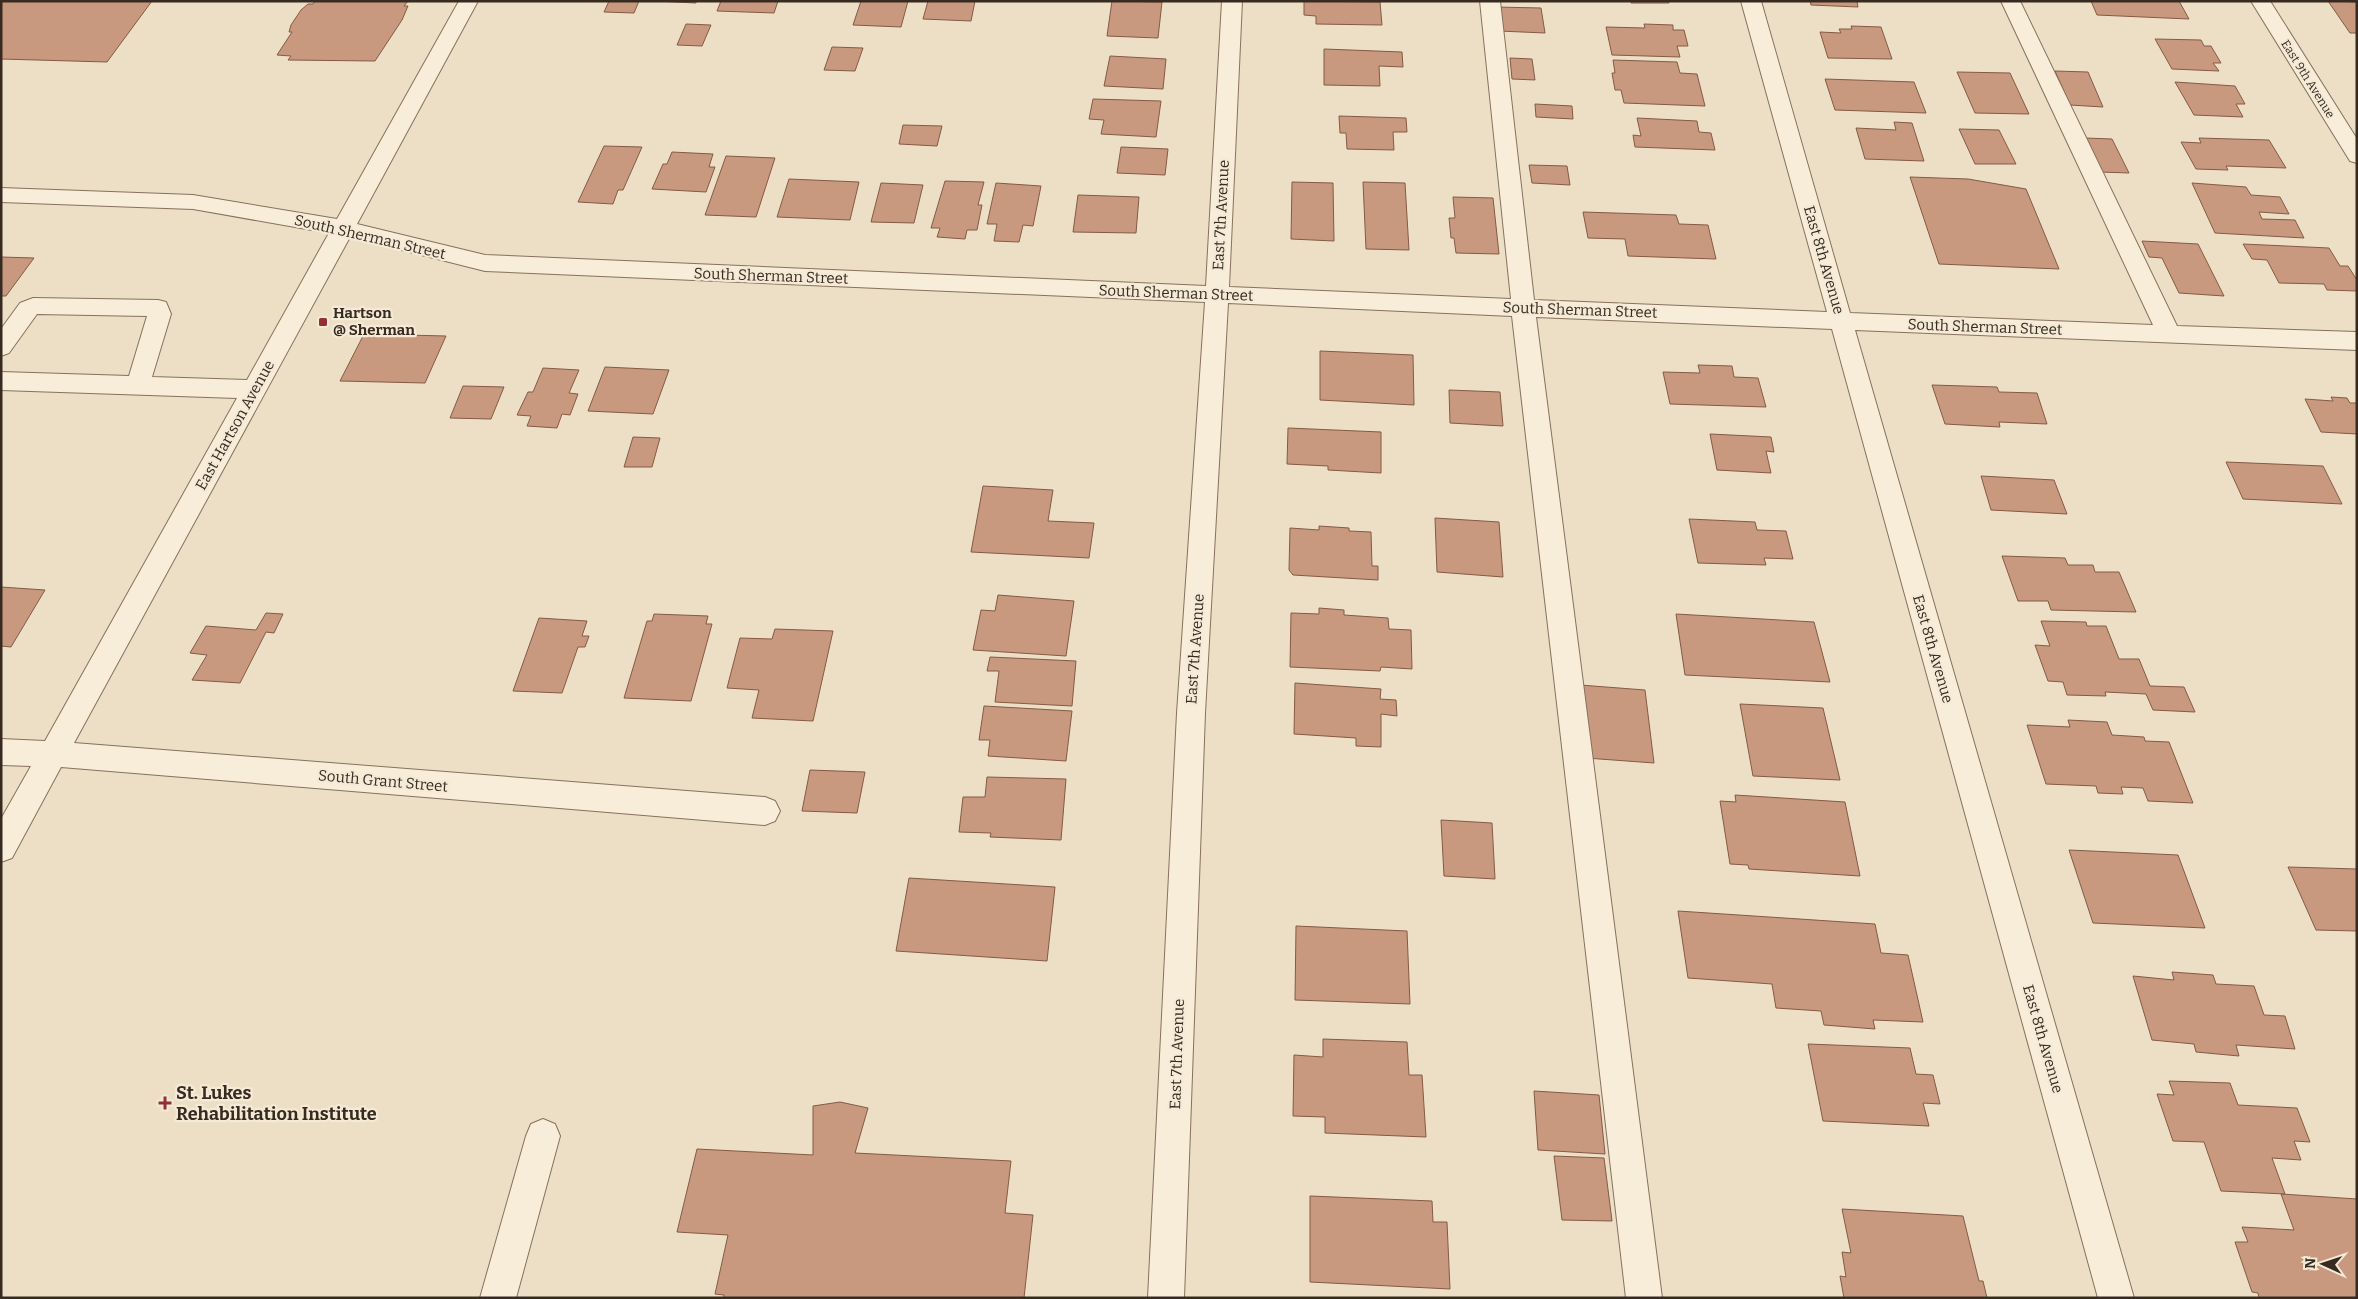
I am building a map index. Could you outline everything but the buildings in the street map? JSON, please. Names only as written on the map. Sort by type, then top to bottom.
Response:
[{"type":"street","name":"East Hartson Avenue","points":[[1,848],[55,754],[469,1]]},
{"type":"street","name":"East 7th Avenue","points":[[1166,1298],[1191,713],[1217,295],[1232,1]]},
{"type":"street","points":[[1490,1],[1524,308],[1644,1298]]},
{"type":"street","name":"East 8th Avenue","points":[[1751,1],[2116,1298]]},
{"type":"street","points":[[2010,1],[2169,334]]},
{"type":"street","name":"East 9th Avenue","points":[[2260,1],[2357,156]]},
{"type":"street","name":"South Sherman Street","points":[[1,195],[193,202],[344,228],[485,263],[1841,322],[2357,342]]},
{"type":"street","points":[[1,347],[28,309],[33,306],[158,308],[159,314],[138,385]]},
{"type":"street","points":[[1,381],[255,389]]},
{"type":"street","name":"South Grant Street","points":[[1,752],[55,754],[765,812]]},
{"type":"street","points":[[498,1298],[543,1136]]},
{"type":"place","name":"Hartson @ Sherman","points":[[323,322]]},
{"type":"place","name":"St. Lukes Rehabilitation Institute","points":[[165,1103]]}]
